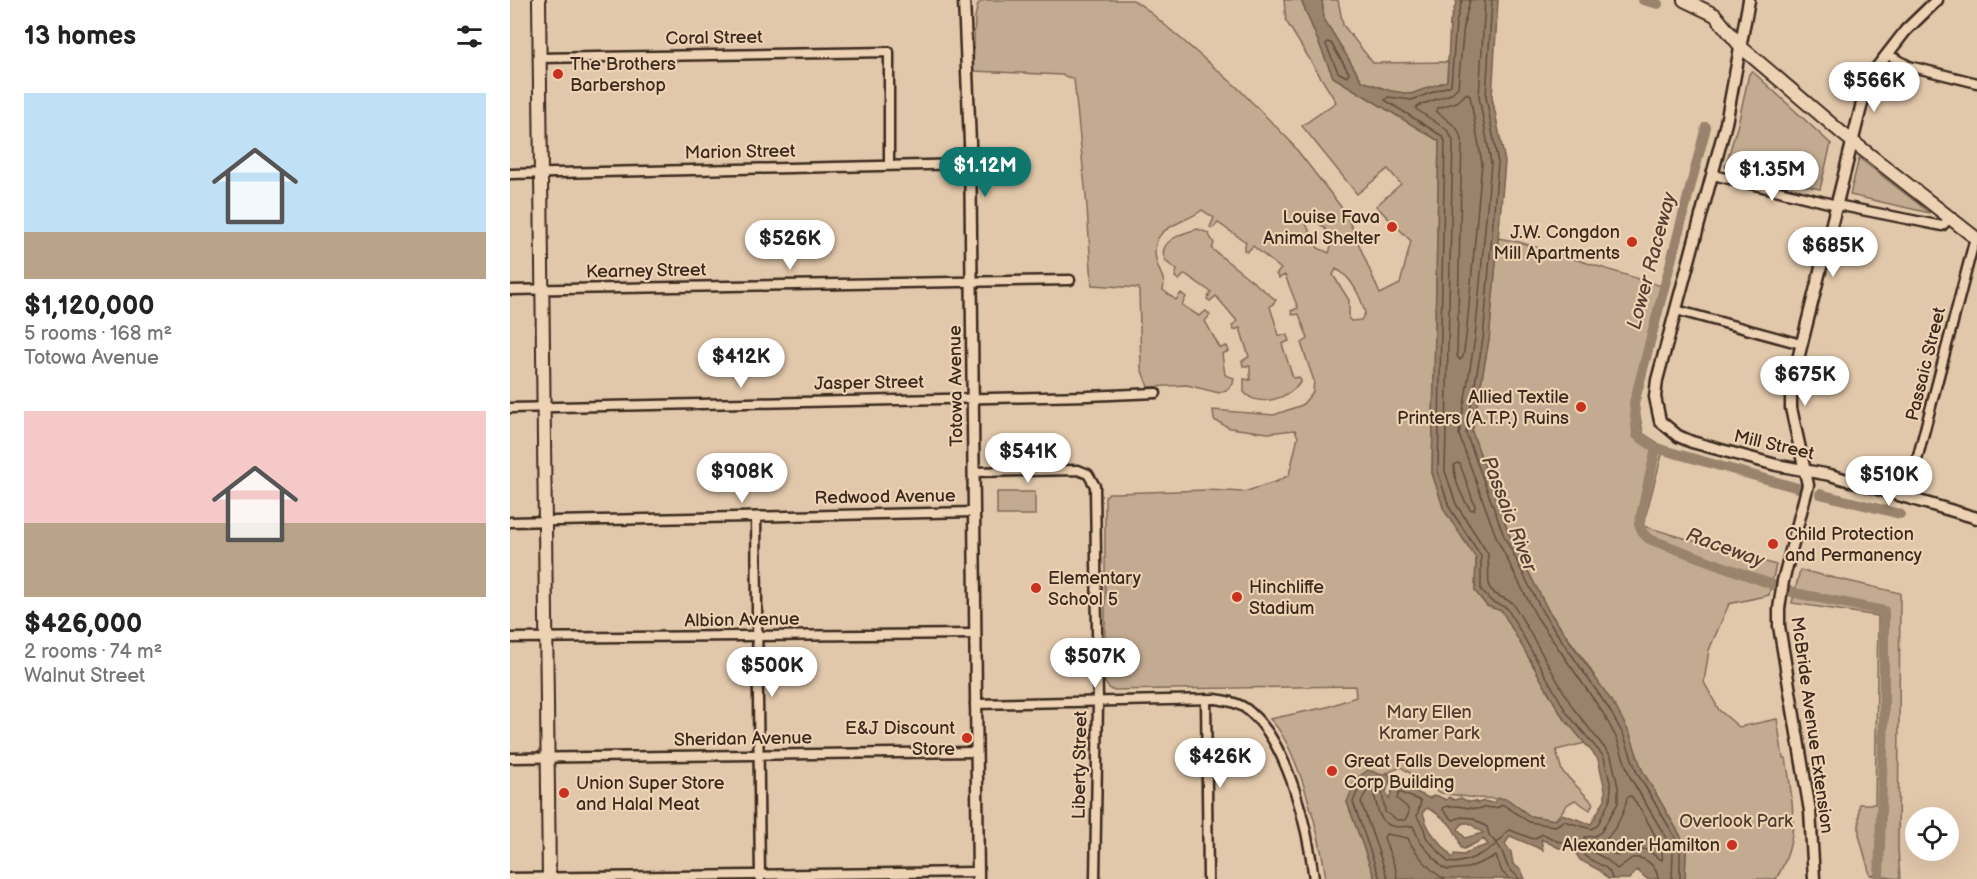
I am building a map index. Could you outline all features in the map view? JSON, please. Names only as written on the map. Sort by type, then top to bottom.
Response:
[{"type":"main road","points":[[539,0],[549,878]]},
{"type":"main road","points":[[1684,0],[1715,15],[1741,46],[1852,141],[1976,239]]},
{"type":"street","name":"Totowa Avenue","points":[[963,0],[970,164],[978,876]]},
{"type":"street","points":[[1749,0],[1732,97],[1676,310],[1801,344]]},
{"type":"street","name":"McBride Avenue Extension","points":[[1814,879],[1810,811],[1780,633],[1780,599],[1808,492],[1806,471],[1791,408],[1791,387],[1868,79],[1906,30],[1937,0]]},
{"type":"street","name":"Coral Street","points":[[539,58],[889,52],[888,165]]},
{"type":"street","points":[[1887,54],[1909,66],[1977,83]]},
{"type":"street","name":"Marion Street","points":[[510,174],[970,164]]},
{"type":"street","points":[[1713,175],[1837,205],[1942,226],[1950,218]]},
{"type":"street","name":"Passaic Street","points":[[1907,498],[1976,239]]},
{"type":"street","name":"Kearney Street","points":[[510,290],[1070,280]]},
{"type":"street","name":"Mill Street","points":[[1676,310],[1657,380],[1655,397],[1659,421],[1669,430],[1692,442],[1776,465],[1830,475],[1977,518]]},
{"type":"street","name":"Jasper Street","points":[[510,408],[1156,393]]},
{"type":"street","name":"Liberty Street","points":[[973,472],[1078,470],[1088,474],[1095,486],[1098,702],[1095,879]]},
{"type":"street","name":"Redwood Avenue","points":[[510,522],[974,512]]},
{"type":"street","points":[[756,517],[760,877]]},
{"type":"street","name":"Albion Avenue","points":[[510,638],[974,634]]},
{"type":"street","points":[[1206,699],[1208,879]]},
{"type":"street","points":[[975,704],[1206,699],[1227,701],[1244,707],[1256,717],[1269,735],[1291,781],[1311,854],[1314,879]]},
{"type":"street","name":"Sheridan Avenue","points":[[510,758],[976,752]]},
{"type":"street","points":[[510,878],[978,876]]},
{"type":"green space","name":"Mary Ellen Kramer Park","points":[[984,0],[1133,0],[1144,7],[1237,87],[1290,141],[1345,212],[1380,294],[1400,284],[1411,241],[1376,206],[1401,184],[1388,169],[1357,194],[1302,126],[1336,102],[1286,21],[1284,0],[1301,0],[1333,77],[1439,141],[1432,473],[1444,510],[1476,558],[1475,591],[1487,606],[1502,611],[1562,716],[1585,743],[1556,750],[1562,771],[1593,803],[1590,810],[1575,800],[1568,804],[1555,820],[1530,816],[1507,799],[1475,798],[1441,793],[1401,767],[1382,775],[1347,802],[1375,879],[1326,879],[1319,841],[1299,771],[1280,732],[1270,719],[1327,707],[1356,697],[1355,686],[1111,690],[1105,683],[1105,497],[1109,493],[1207,490],[1244,492],[1289,475],[1298,437],[1295,430],[1268,433],[1230,428],[1214,420],[1213,410],[1274,415],[1302,405],[1313,392],[1314,381],[1302,346],[1302,343],[1308,339],[1299,314],[1293,315],[1291,311],[1298,308],[1285,275],[1279,278],[1276,274],[1281,269],[1253,246],[1247,252],[1244,250],[1246,242],[1218,223],[1213,228],[1210,227],[1214,218],[1202,210],[1161,234],[1155,251],[1157,264],[1163,280],[1163,290],[1176,300],[1181,293],[1186,297],[1182,305],[1199,316],[1206,311],[1210,315],[1205,321],[1220,348],[1227,346],[1229,351],[1222,354],[1225,375],[1234,378],[1233,384],[1219,393],[1187,385],[1148,387],[1141,368],[1139,288],[1092,285],[1087,207],[1074,79],[1062,75],[973,71],[975,17],[978,4]],"holes":[[[1309,217],[1327,231],[1331,241],[1329,253],[1318,248],[1306,224],[1305,219]],[[1336,269],[1351,282],[1361,300],[1365,313],[1361,320],[1351,321],[1349,319],[1349,300],[1333,275]]]},
{"type":"green space","points":[[1322,0],[1338,0],[1343,25],[1373,63],[1448,62],[1447,81],[1411,94],[1391,91],[1362,81],[1324,19]]},
{"type":"green space","points":[[1752,71],[1831,144],[1820,189],[1725,167],[1738,124],[1749,74]]},
{"type":"green space","points":[[1859,158],[1930,213],[1850,195]]},
{"type":"green space","points":[[1198,229],[1208,233],[1214,243],[1212,249],[1276,300],[1270,307],[1279,335],[1287,335],[1289,341],[1282,344],[1293,378],[1299,377],[1301,381],[1290,392],[1274,399],[1257,400],[1244,392],[1244,379],[1250,380],[1250,366],[1243,366],[1242,361],[1249,357],[1240,328],[1234,330],[1232,326],[1237,321],[1216,296],[1210,301],[1207,299],[1211,292],[1185,274],[1179,280],[1175,277],[1177,270],[1166,261],[1163,254],[1164,248],[1167,243],[1179,235]]},
{"type":"green space","name":"Overlook Park","points":[[1498,238],[1519,242],[1668,288],[1638,405],[1643,433],[1664,447],[1643,526],[1776,565],[1769,595],[1729,604],[1709,650],[1704,682],[1719,710],[1739,727],[1777,719],[1783,758],[1786,758],[1789,774],[1793,820],[1789,849],[1776,879],[1685,879],[1686,850],[1680,835],[1642,770],[1630,734],[1587,664],[1548,610],[1509,534],[1472,432],[1489,340]]},
{"type":"green space","points":[[997,492],[1035,492],[1035,515],[997,515]]},
{"type":"green space","points":[[1800,570],[1900,593],[1898,848],[1900,879],[1870,875],[1859,835],[1859,804],[1875,804],[1878,616],[1792,603]]},
{"type":"water","points":[[1301,0],[1322,0],[1324,19],[1362,81],[1391,91],[1411,94],[1447,81],[1450,22],[1457,0],[1498,0],[1492,97],[1505,162],[1489,340],[1472,432],[1509,534],[1548,610],[1615,706],[1630,734],[1642,770],[1680,835],[1686,850],[1685,879],[1647,879],[1637,870],[1629,879],[1608,879],[1599,870],[1580,860],[1572,847],[1559,848],[1541,839],[1543,850],[1510,836],[1505,844],[1511,852],[1513,864],[1521,870],[1525,879],[1375,879],[1347,802],[1356,779],[1368,770],[1382,775],[1388,773],[1391,778],[1386,792],[1389,799],[1393,788],[1399,784],[1429,798],[1436,795],[1446,800],[1449,797],[1454,800],[1461,798],[1478,803],[1484,801],[1492,803],[1499,798],[1507,799],[1530,816],[1555,820],[1562,814],[1591,824],[1605,799],[1605,789],[1598,759],[1562,716],[1502,611],[1487,606],[1475,591],[1476,558],[1444,510],[1432,473],[1439,141],[1333,77]],"holes":[[[1427,808],[1451,826],[1458,837],[1461,848],[1464,849],[1484,839],[1488,845],[1464,855],[1454,854],[1452,858],[1428,826],[1423,812]],[[1463,823],[1469,823],[1483,833],[1465,838],[1458,829]]]},
{"type":"waterway","points":[[1643,0],[1658,4]]},
{"type":"waterway","name":"Raceway","points":[[1706,127],[1634,403],[1637,435],[1656,448],[1639,524],[1649,539],[1795,593],[1884,611],[1884,717],[1879,879]]},
{"type":"waterway","points":[[1656,448],[1798,488]]},
{"type":"waterway","points":[[1820,494],[1900,514]]},
{"type":"place","name":"The Brothers Barbershop","points":[[558,74]]},
{"type":"place","name":"Louise Fava Animal Shelter","points":[[1392,227]]},
{"type":"place","name":"J.W. Congdon Mill Apartments","points":[[1632,242]]},
{"type":"place","name":"Allied Textile Printers (A.T.P.) Ruins","points":[[1581,407]]},
{"type":"place","name":"Child Protection and Permanency","points":[[1773,544]]},
{"type":"place","name":"Elementary School 5","points":[[1036,588]]},
{"type":"place","name":"Hinchliffe Stadium","points":[[1237,597]]},
{"type":"place","name":"E&J Discount Store","points":[[967,738]]},
{"type":"place","name":"Great Falls Development Corp Building","points":[[1332,771]]},
{"type":"place","name":"Union Super Store and Halal Meat","points":[[564,793]]},
{"type":"place","name":"Alexander Hamilton","points":[[1732,845]]},
{"type":"water label","name":"Lower Raceway","points":[[1652,261]]},
{"type":"water label","name":"Passaic River","points":[[1509,514]]}]
